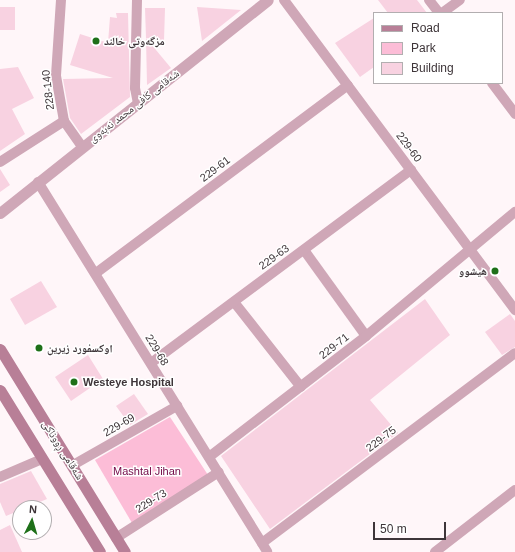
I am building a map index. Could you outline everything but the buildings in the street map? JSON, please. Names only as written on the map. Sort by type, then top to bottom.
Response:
[{"type":"main road","name":"شەقامی ڕووناکی","points":[[0,349],[125,552]]},
{"type":"main road","name":"شەقامی ڕووناکی","points":[[0,390],[98,551]]},
{"type":"street","name":"228-140","points":[[61,0],[56,76],[64,121],[82,147]]},
{"type":"street","points":[[137,0],[135,88],[138,103]]},
{"type":"street","name":"شەقامی کافی محمد نەبەوی","points":[[0,213],[268,0]]},
{"type":"street","name":"229-60","points":[[284,0],[515,310]]},
{"type":"street","points":[[429,0],[440,12]]},
{"type":"street","points":[[442,12],[460,0]]},
{"type":"street","points":[[493,84],[515,114]]},
{"type":"street","name":"229-61","points":[[96,273],[348,85]]},
{"type":"street","points":[[0,162],[64,121]]},
{"type":"street","name":"229-63","points":[[151,363],[412,170]]},
{"type":"street","name":"229-68","points":[[38,182],[96,273],[265,548]]},
{"type":"street","name":"229-71","points":[[209,457],[366,336],[471,251],[515,212]]},
{"type":"street","points":[[304,250],[366,336]]},
{"type":"street","points":[[234,302],[302,386]]},
{"type":"street","name":"229-75","points":[[265,548],[515,353]]},
{"type":"street","name":"229-69","points":[[72,465],[177,406]]},
{"type":"street","points":[[0,477],[42,460]]},
{"type":"street","name":"229-73","points":[[116,538],[219,472]]},
{"type":"street","points":[[435,552],[515,490]]},
{"type":"green space","name":"Mashtal Jihan","points":[[170,417],[208,475],[132,523],[95,460]]},
{"type":"place","name":"مزگەوتی خالند","points":[[96,41]]},
{"type":"place","name":"هيشوو","points":[[495,271]]},
{"type":"place","name":"اوكسفورد زيرين","points":[[39,348]]},
{"type":"place","name":"Westeye Hospital","points":[[74,382]]}]
